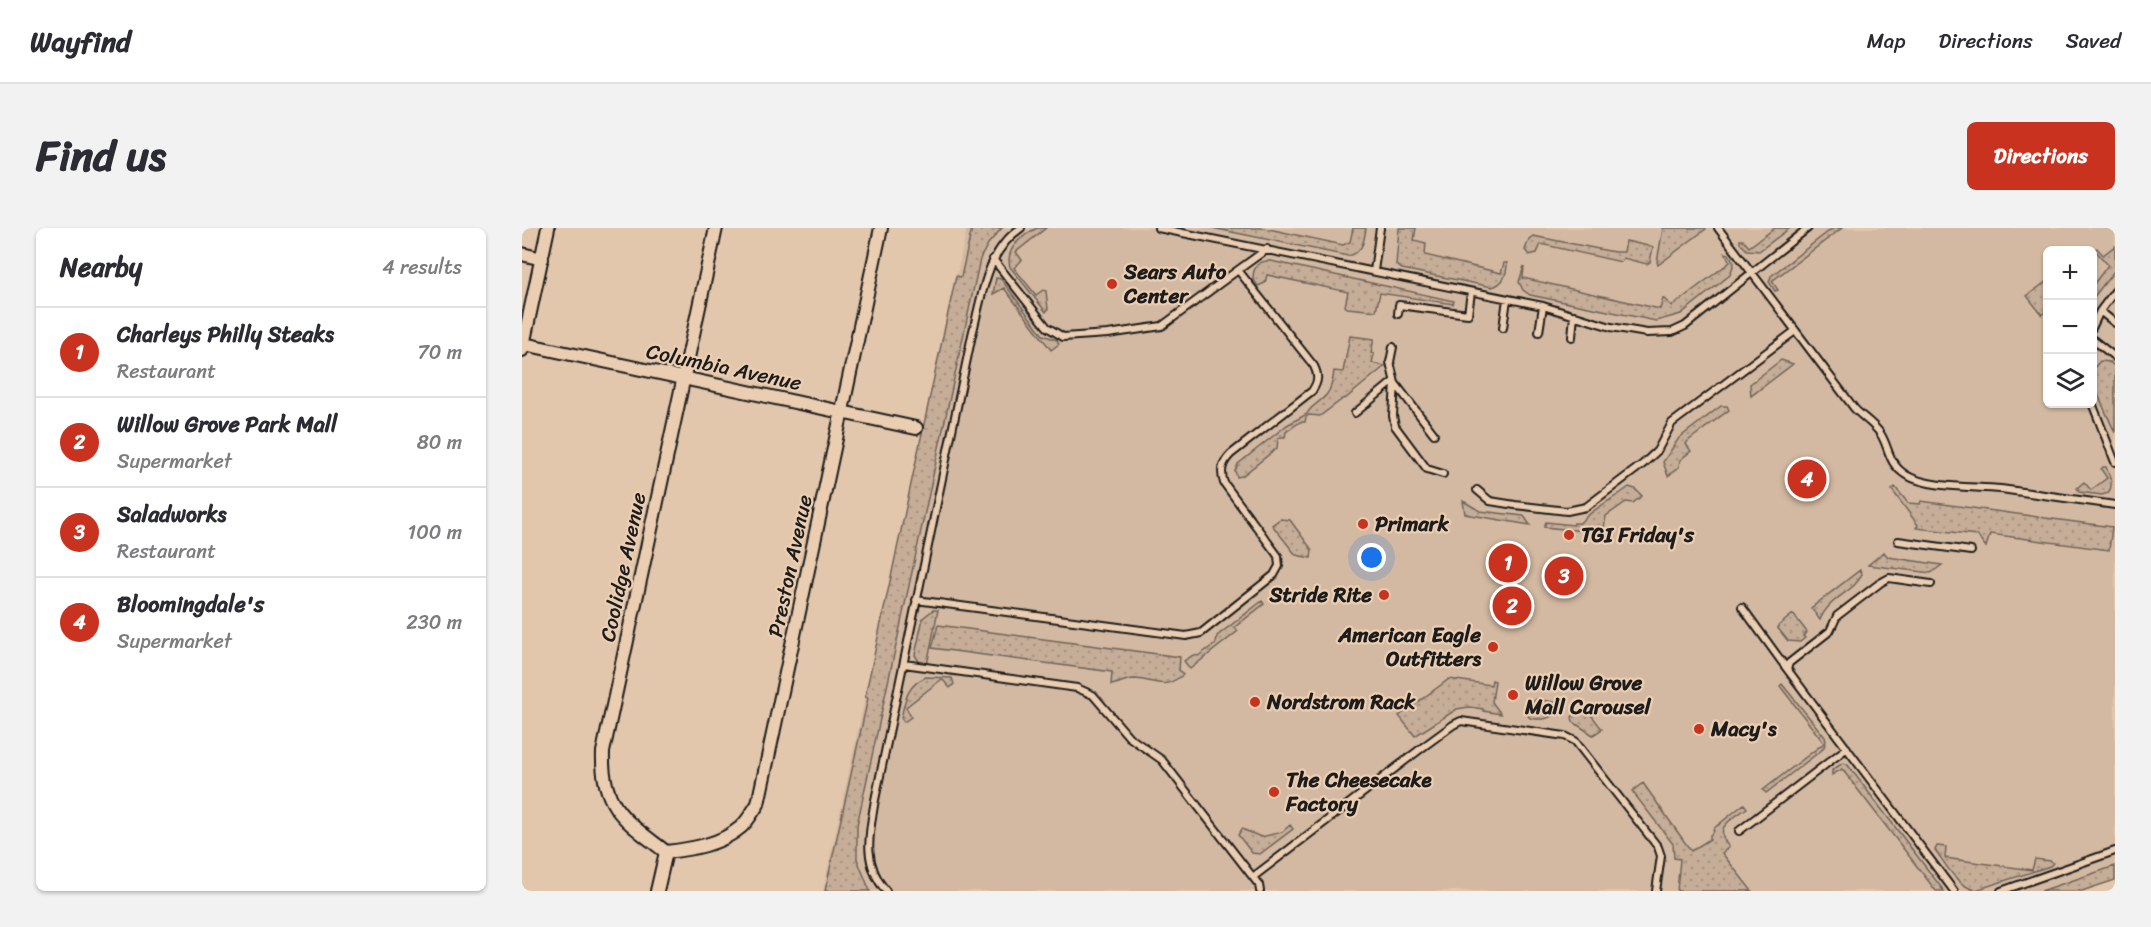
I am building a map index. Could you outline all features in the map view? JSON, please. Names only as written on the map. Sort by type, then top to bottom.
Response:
[{"type":"street","points":[[523,347],[548,228]]},
{"type":"street","name":"Coolidge Avenue","points":[[666,852],[623,819],[609,797],[602,772],[603,752],[716,228]]},
{"type":"street","name":"Preston Avenue","points":[[666,852],[717,842],[741,826],[758,804],[881,228]]},
{"type":"street","points":[[522,254],[542,259]]},
{"type":"street","name":"Columbia Avenue","points":[[523,347],[916,428]]},
{"type":"street","points":[[657,891],[666,852]]},
{"type":"lane","points":[[886,891],[875,875],[870,861],[870,828],[916,600],[972,335],[993,259],[1012,234],[1021,228]]},
{"type":"lane","points":[[1158,228],[1543,306],[1611,327],[1647,333],[1672,332],[1685,326],[1808,228]]},
{"type":"lane","points":[[1374,272],[1380,228]]},
{"type":"lane","points":[[1718,228],[1854,408],[1870,421],[1882,436],[1889,456],[1906,474],[1934,483],[2001,489],[2115,505]]},
{"type":"lane","points":[[993,259],[1047,327],[1063,337],[1108,334],[1162,326],[1267,249]]},
{"type":"lane","points":[[916,600],[1186,636],[1201,633],[1274,575],[1279,566],[1278,556],[1224,483],[1222,468],[1226,458],[1312,391],[1318,383],[1318,375],[1311,362],[1238,270]]},
{"type":"lane","points":[[2097,317],[2115,291]]},
{"type":"lane","points":[[1467,323],[1471,292]]},
{"type":"lane","points":[[1503,328],[1507,299]]},
{"type":"lane","points":[[1398,314],[1399,305],[1468,314]]},
{"type":"lane","points":[[1539,332],[1543,306]]},
{"type":"lane","points":[[1432,318],[1433,310]]},
{"type":"lane","points":[[2100,310],[2115,323]]},
{"type":"lane","points":[[1572,337],[1574,315]]},
{"type":"lane","points":[[1477,490],[1490,501],[1515,505],[1566,511],[1586,507],[1657,451],[1672,423],[1795,331]]},
{"type":"lane","points":[[2097,343],[2115,357]]},
{"type":"lane","points":[[1393,347],[1390,362],[1394,382],[1392,416],[1395,426],[1427,469],[1443,474]]},
{"type":"lane","points":[[1355,413],[1394,382]]},
{"type":"lane","points":[[1394,382],[1434,434]]},
{"type":"lane","points":[[2094,408],[2115,462]]},
{"type":"lane","points":[[1898,541],[1971,551]]},
{"type":"lane","points":[[1787,669],[1789,663],[1830,631],[1837,616],[1880,583],[1889,578],[1931,584]]},
{"type":"lane","points":[[1742,607],[1954,891]]},
{"type":"lane","points":[[904,664],[1077,688],[1093,695],[1130,737],[1162,760],[1259,885],[1260,891]]},
{"type":"lane","points":[[1253,877],[1452,725],[1461,721],[1565,735],[1575,741],[1658,847],[1661,856],[1656,891]]},
{"type":"lane","points":[[1739,831],[1847,748]]},
{"type":"lane","points":[[2001,891],[2115,851]]},
{"type":"shaded area","points":[[967,228],[2115,228],[2115,880],[2082,891],[823,891]]},
{"type":"shaded area","points":[[972,228],[1002,228],[988,244],[980,259],[857,825],[857,859],[870,891],[825,891],[868,698],[865,697],[956,276],[961,277]]},
{"type":"shaded area","points":[[1037,228],[1046,228],[1016,252],[1022,260],[1014,268],[1036,295],[1043,290],[1046,291],[1048,309],[1046,312],[1010,267],[1009,260],[1016,243]]},
{"type":"shaded area","points":[[1212,228],[1264,228],[1343,245],[1350,242],[1353,228],[1366,228],[1360,249],[1348,256]]},
{"type":"shaded area","points":[[1399,228],[1416,228],[1414,240],[1426,243],[1425,255],[1501,273],[1504,263],[1507,263],[1504,278],[1492,287],[1402,269],[1396,265]]},
{"type":"shaded area","points":[[1663,228],[1705,228],[1706,229],[1658,265]]},
{"type":"shaded area","points":[[1775,228],[1790,228],[1759,251],[1747,250],[1740,243],[1740,240],[1743,240],[1749,247]]},
{"type":"shaded area","points":[[1833,228],[1842,228],[1772,281],[1778,290],[1775,291],[1769,282],[1771,276]]},
{"type":"shaded area","points":[[1533,236],[1614,252],[1624,252],[1626,241],[1653,247],[1650,262],[1647,264],[1623,258],[1621,262],[1541,244],[1537,253],[1529,255],[1525,250],[1529,239]]},
{"type":"shaded area","points":[[2115,246],[2115,270],[2097,293],[2097,280],[2108,265],[2097,252],[2097,248],[2103,255]]},
{"type":"shaded area","points":[[1725,253],[1729,254],[1734,263],[1730,275],[1681,314],[1656,321],[1530,295],[1523,290],[1519,282],[1524,266],[1523,278],[1660,309],[1663,298],[1672,306],[1730,262]]},
{"type":"shaded area","points":[[1266,261],[1454,301],[1453,304],[1380,293],[1376,311],[1347,308],[1345,306],[1348,292],[1267,275],[1265,283],[1258,286],[1253,279],[1254,269]]},
{"type":"shaded area","points":[[996,278],[1001,279],[1043,335],[1057,340],[1059,344],[1051,350],[1004,288],[993,294]]},
{"type":"shaded area","points":[[2043,284],[2042,315],[2027,296]]},
{"type":"shaded area","points":[[1350,336],[1374,339],[1371,353],[1374,354],[1372,363],[1385,366],[1320,416],[1309,415],[1305,422],[1300,422],[1286,432],[1285,437],[1278,439],[1277,448],[1242,476],[1237,477],[1235,471],[1238,464],[1287,425],[1307,414],[1327,394],[1334,371],[1343,372]]},
{"type":"shaded area","points":[[1781,360],[1793,364],[1751,396],[1750,384]]},
{"type":"shaded area","points":[[2100,361],[2110,362],[2115,367],[2115,433],[2097,391],[2097,364]]},
{"type":"shaded area","points":[[1721,406],[1727,406],[1729,410],[1688,441],[1686,444],[1691,451],[1680,460],[1679,467],[1668,476],[1663,462],[1679,438]]},
{"type":"shaded area","points":[[2106,467],[2111,480],[2108,493],[2102,495],[2079,492],[2077,488],[2084,482],[2091,490],[2107,478],[2101,469]]},
{"type":"shaded area","points":[[1629,487],[1642,496],[1633,503],[1626,502],[1606,516],[1603,533],[1544,527],[1546,522],[1573,525],[1580,523],[1596,509]]},
{"type":"shaded area","points":[[1895,487],[1908,503],[1920,504],[1921,501],[2112,527],[2109,550],[1990,534],[1986,547],[1977,535],[1916,528],[1918,525],[1892,490]]},
{"type":"shaded area","points":[[1463,501],[1480,511],[1524,516],[1530,525],[1465,514]]},
{"type":"shaded area","points":[[1280,519],[1290,520],[1312,550],[1311,558],[1296,555],[1272,525]]},
{"type":"shaded area","points":[[1884,552],[1888,557],[1942,565],[1931,573],[1868,565]]},
{"type":"shaded area","points":[[1860,570],[1862,574],[1859,580],[1829,606],[1820,620],[1811,608]]},
{"type":"shaded area","points":[[1262,601],[1264,604],[1235,627],[1238,631],[1190,669],[1184,661],[1193,655],[1198,656],[1216,643],[1217,636]]},
{"type":"shaded area","points":[[933,610],[938,610],[927,665],[920,663],[915,655],[923,618]]},
{"type":"shaded area","points":[[1793,614],[1807,632],[1803,636],[1805,638],[1800,642],[1788,641],[1777,627]]},
{"type":"shaded area","points":[[938,625],[1180,657],[1179,670],[1183,675],[1164,684],[1134,679],[1111,685],[1112,672],[932,648]]},
{"type":"shaded area","points":[[926,677],[952,678],[954,684],[950,688],[942,679],[906,707],[911,717],[904,722],[901,718],[908,694],[915,684]]},
{"type":"shaded area","points":[[1449,679],[1491,685],[1492,680],[1495,681],[1492,702],[1501,714],[1469,707],[1457,709],[1415,736],[1399,716]]},
{"type":"shaded area","points":[[1782,684],[1825,737],[1826,742],[1823,749],[1766,793],[1763,790],[1824,743],[1780,686]]},
{"type":"shaded area","points":[[1536,699],[1565,706],[1546,719],[1530,718],[1525,712],[1532,707]]},
{"type":"shaded area","points":[[1577,711],[1589,712],[1602,729],[1593,735],[1573,722],[1572,717]]},
{"type":"shaded area","points":[[1843,763],[1847,764],[1944,891],[1936,891],[1842,769],[1832,775],[1832,770]]},
{"type":"shaded area","points":[[1643,783],[1691,851],[1710,839],[1713,829],[1744,804],[1747,808],[1730,820],[1723,829],[1724,840],[1729,847],[1722,853],[1752,891],[1677,891],[1680,859],[1674,858],[1673,844],[1632,791]]},
{"type":"shaded area","points":[[1290,825],[1293,829],[1260,854],[1252,853],[1238,835],[1242,829],[1261,837],[1282,832]]},
{"type":"shaded area","points":[[1937,846],[1946,847],[1945,858],[2032,870],[2035,859],[2053,863],[2050,866],[1976,890],[1963,884],[1952,874],[1935,850]]},
{"type":"shaded area","points":[[2115,866],[2115,880],[2082,891],[2041,891]]},
{"type":"place","name":"Sears Auto Center","points":[[1112,284]]},
{"type":"place","name":"Bloomingdale's","points":[[1807,479]]},
{"type":"place","name":"Primark","points":[[1363,524]]},
{"type":"place","name":"TGI Friday's","points":[[1569,535]]},
{"type":"place","name":"Charleys Philly Steaks","points":[[1508,563]]},
{"type":"place","name":"Saladworks","points":[[1564,576]]},
{"type":"place","name":"Stride Rite","points":[[1384,595]]},
{"type":"place","name":"Willow Grove Park Mall","points":[[1512,606]]},
{"type":"place","name":"American Eagle Outfitters","points":[[1493,647]]},
{"type":"place","name":"Willow Grove Mall Carousel","points":[[1513,695]]},
{"type":"place","name":"Nordstrom Rack","points":[[1255,702]]},
{"type":"place","name":"Macy's","points":[[1699,729]]},
{"type":"place","name":"The Cheesecake Factory","points":[[1274,792]]}]
